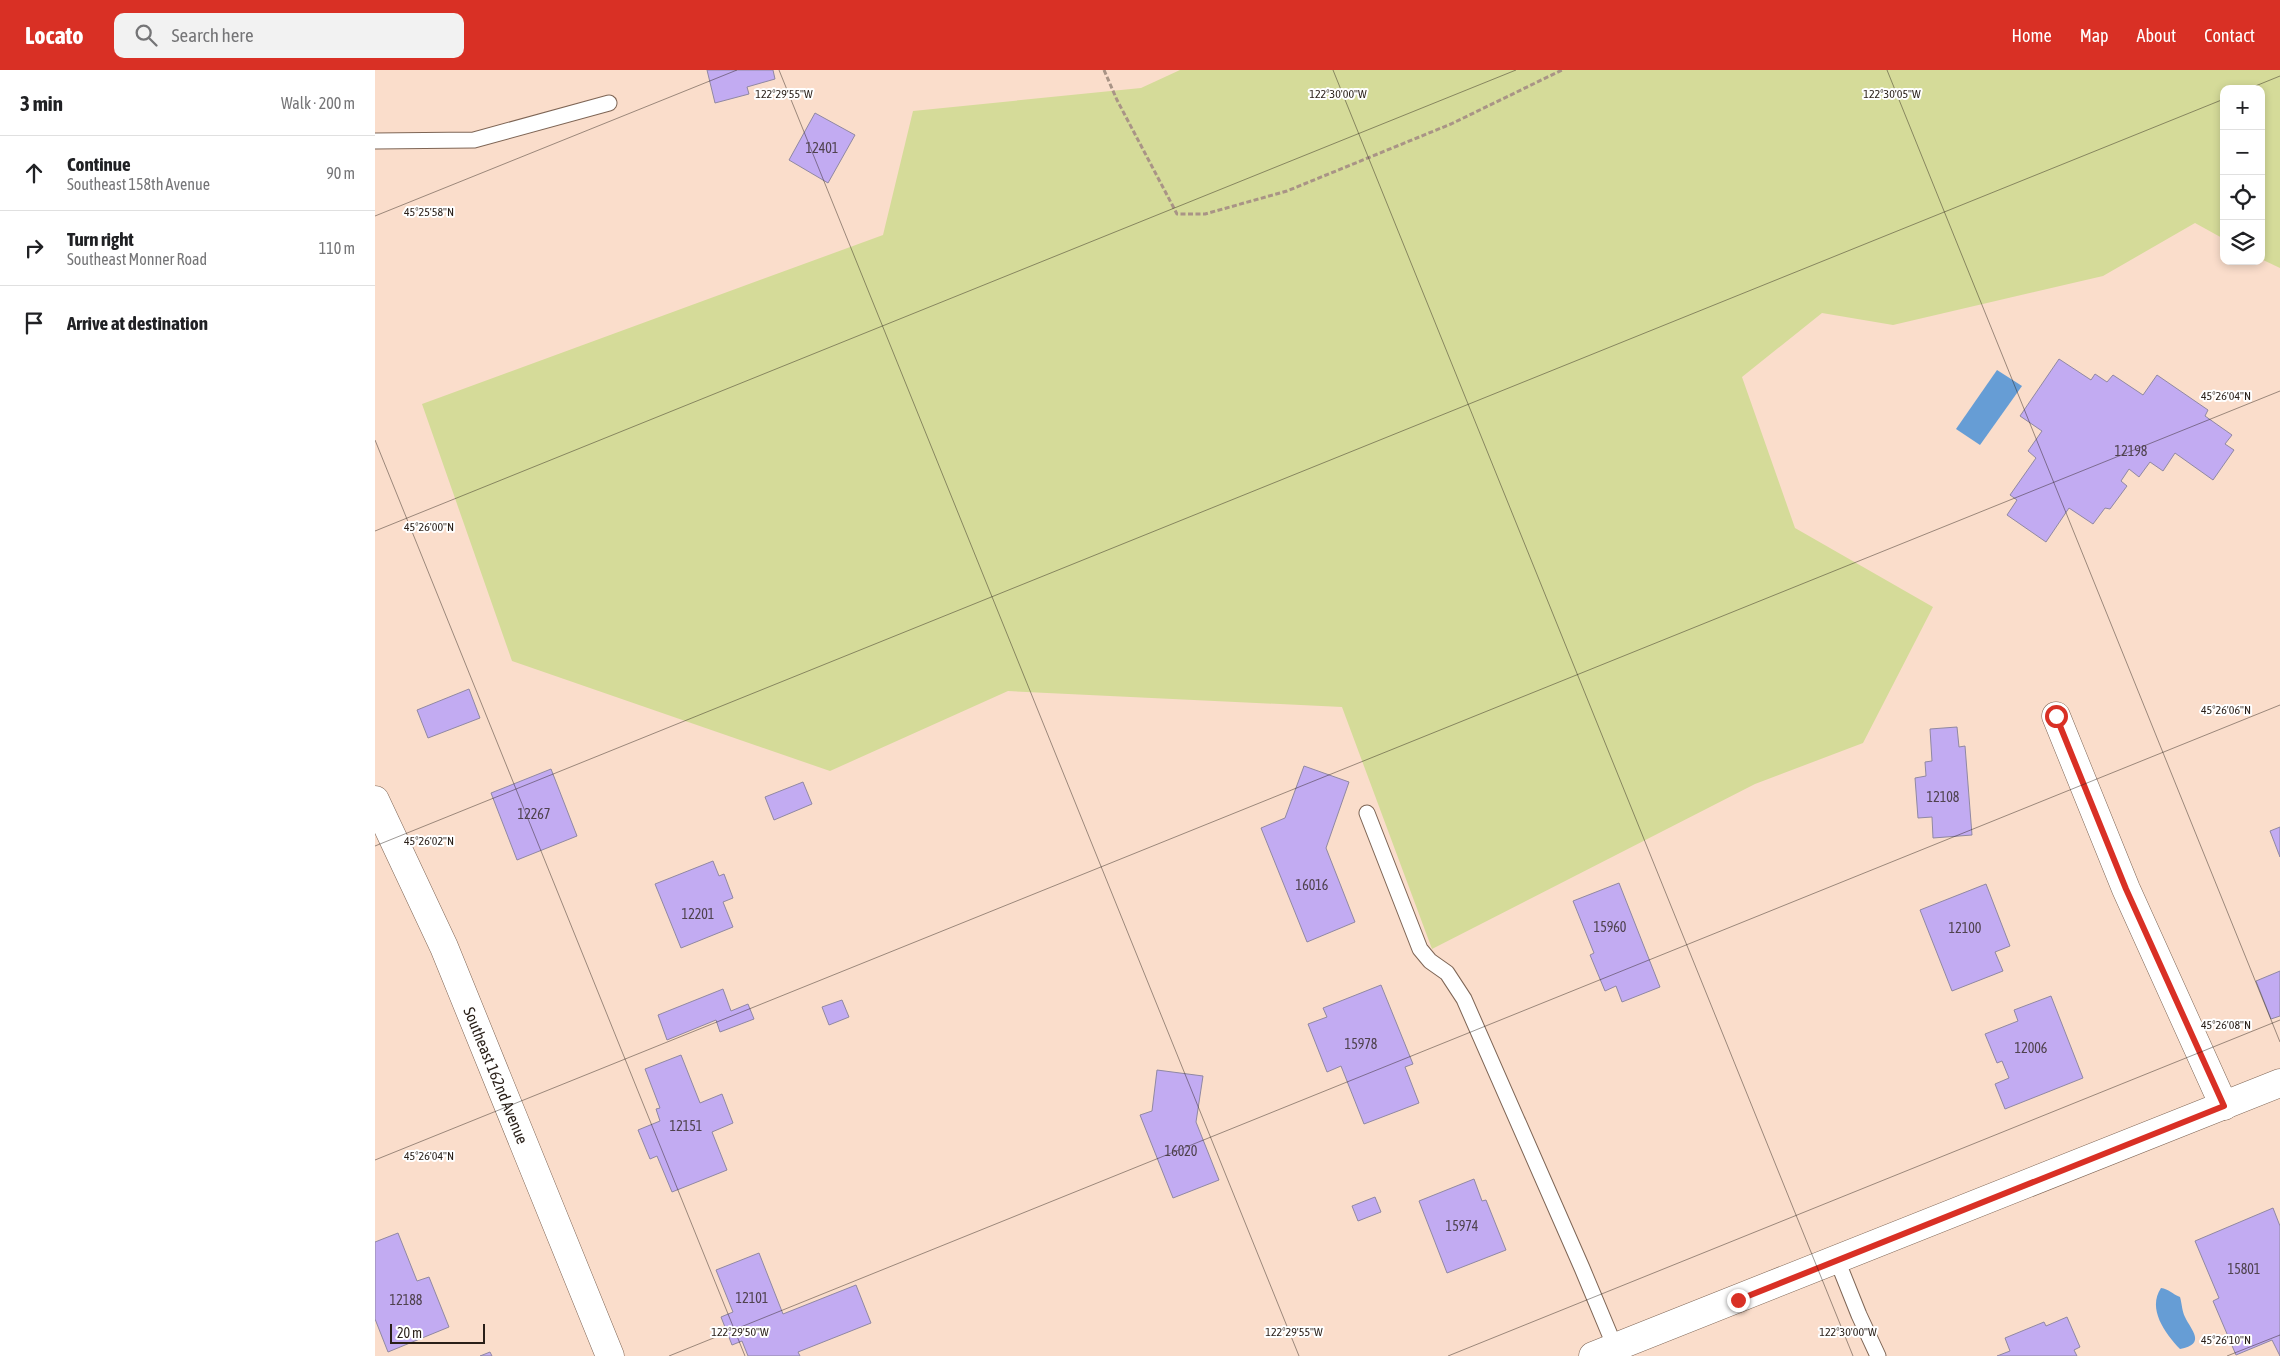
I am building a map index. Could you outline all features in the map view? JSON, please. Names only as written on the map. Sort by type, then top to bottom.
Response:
[{"type":"street","points":[[2056,716],[2126,889],[2224,1106]]},
{"type":"street","name":"Southeast 162nd Avenue","points":[[375,800],[444,947],[610,1356]]},
{"type":"street","points":[[1604,1351],[2280,1083]]},
{"type":"lane","points":[[375,141],[474,140],[609,103]]},
{"type":"lane","points":[[1367,812],[1420,949],[1430,961],[1447,974],[1464,999],[1582,1268],[1604,1351]]},
{"type":"lane","points":[[1837,1260],[1878,1356]]},
{"type":"path","points":[[1104,70],[1117,100],[1177,214],[1205,214],[1287,191],[1451,124],[1562,70]]},
{"type":"green space","points":[[1180,70],[2280,70],[2280,268],[2265,261],[2265,85],[2220,85],[2220,237],[2195,223],[2103,276],[1893,325],[1822,313],[1742,377],[1795,528],[1933,607],[1863,743],[1755,784],[1432,949],[1342,707],[1008,691],[830,771],[512,661],[422,404],[883,235],[913,111],[1141,88]]},
{"type":"water","points":[[1997,370],[2022,386],[1980,445],[1956,429]]},
{"type":"water","points":[[2161,1288],[2180,1297],[2184,1315],[2195,1336],[2193,1344],[2188,1347],[2180,1349],[2169,1336],[2160,1320],[2156,1304]]},
{"type":"building","points":[[707,70],[773,70],[775,79],[747,87],[749,94],[715,103]]},
{"type":"building","points":[[815,113],[855,135],[828,183],[789,160]]},
{"type":"building","points":[[2059,359],[2091,380],[2095,374],[2107,382],[2113,375],[2143,395],[2157,375],[2208,410],[2205,416],[2232,435],[2225,444],[2234,450],[2213,480],[2175,453],[2163,471],[2150,462],[2139,477],[2129,469],[2121,481],[2127,486],[2110,509],[2105,508],[2093,524],[2069,508],[2046,542],[2007,515],[2017,500],[2010,495],[2036,458],[2028,451],[2042,431],[2020,416]]},
{"type":"building","points":[[469,689],[480,718],[428,738],[417,710]]},
{"type":"building","points":[[1957,727],[1959,747],[1965,746],[1972,835],[1933,838],[1932,817],[1918,818],[1915,778],[1926,776],[1925,762],[1932,761],[1930,729]]},
{"type":"building","points":[[1304,766],[1349,782],[1326,848],[1355,922],[1307,942],[1261,828],[1285,818]]},
{"type":"building","points":[[551,769],[577,836],[517,860],[491,793]]},
{"type":"building","points":[[803,782],[812,804],[774,820],[765,797]]},
{"type":"building","points":[[2280,827],[2280,857],[2270,831]]},
{"type":"building","points":[[713,861],[719,876],[724,874],[733,898],[723,902],[733,927],[681,948],[655,884]]},
{"type":"building","points":[[1619,883],[1660,987],[1622,1002],[1616,986],[1605,991],[1590,955],[1594,953],[1573,901]]},
{"type":"building","points":[[1986,884],[2010,946],[1995,952],[2003,971],[1952,991],[1920,910]]},
{"type":"building","points":[[2280,971],[2280,1016],[2271,1019],[2256,981]]},
{"type":"building","points":[[1381,985],[1413,1064],[1405,1067],[1419,1103],[1364,1124],[1341,1066],[1327,1072],[1308,1024],[1327,1017],[1323,1008]]},
{"type":"building","points":[[723,989],[731,1011],[748,1004],[754,1019],[720,1032],[716,1020],[667,1040],[658,1015]]},
{"type":"building","points":[[2051,996],[2083,1078],[2005,1109],[1995,1084],[2009,1078],[2002,1061],[1997,1063],[1985,1034],[2018,1021],[2014,1010]]},
{"type":"building","points":[[842,1000],[849,1017],[829,1025],[822,1007]]},
{"type":"building","points":[[681,1055],[700,1103],[722,1094],[733,1123],[712,1132],[727,1170],[672,1192],[657,1156],[650,1159],[638,1130],[660,1121],[656,1109],[660,1108],[645,1069]]},
{"type":"building","points":[[1157,1070],[1203,1076],[1196,1122],[1219,1180],[1173,1198],[1140,1115],[1152,1111]]},
{"type":"building","points":[[1474,1179],[1482,1201],[1486,1200],[1506,1250],[1447,1273],[1419,1201]]},
{"type":"building","points":[[1375,1197],[1381,1212],[1358,1221],[1352,1206]]},
{"type":"building","points":[[2273,1208],[2280,1226],[2280,1356],[2272,1340],[2236,1355],[2213,1301],[2219,1298],[2195,1241]]},
{"type":"building","points":[[398,1233],[417,1281],[429,1277],[449,1327],[388,1352],[375,1319],[375,1242]]},
{"type":"building","points":[[759,1253],[783,1314],[856,1285],[871,1323],[798,1352],[800,1356],[748,1356],[742,1341],[732,1345],[721,1317],[733,1312],[716,1270]]},
{"type":"building","points":[[2067,1317],[2080,1347],[2074,1350],[2077,1356],[1997,1356],[2010,1351],[2005,1338],[2044,1322],[2046,1326]]},
{"type":"building","points":[[490,1352],[492,1356],[480,1356]]},
{"type":"route","points":[[1738,1300],[2224,1106],[2126,889],[2056,716]]}]
